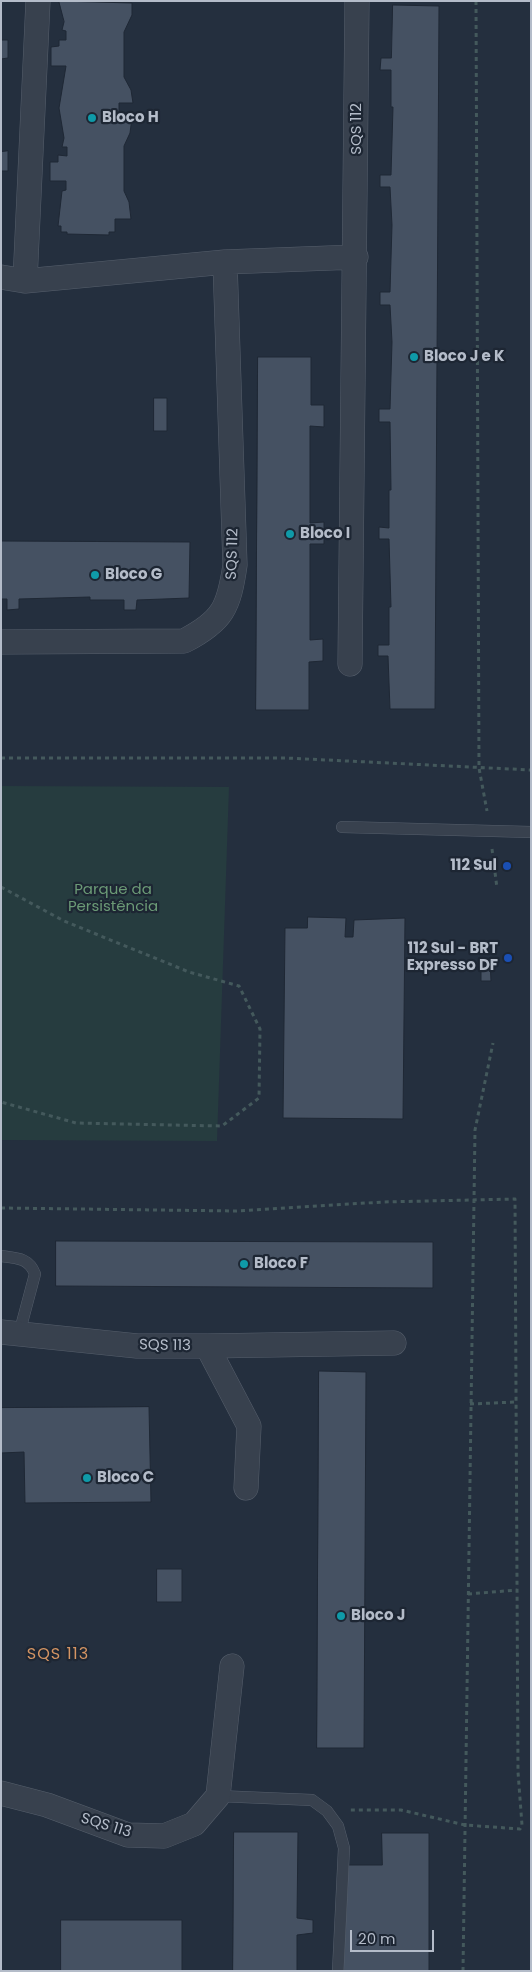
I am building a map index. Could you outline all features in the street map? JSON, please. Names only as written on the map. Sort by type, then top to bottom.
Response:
[{"type":"street","points":[[25,281],[38,1]]},
{"type":"street","name":"SQS 112","points":[[350,664],[358,1]]},
{"type":"street","points":[[1,277],[25,281],[226,262],[356,256]]},
{"type":"street","name":"SQS 112","points":[[1,642],[184,640],[203,632],[219,617],[230,597],[235,565],[226,262]]},
{"type":"street","name":"SQS 113","points":[[10,1333],[137,1346],[206,1346],[249,1426],[246,1488]]},
{"type":"street","points":[[206,1346],[394,1343]]},
{"type":"street","points":[[218,1796],[232,1666]]},
{"type":"street","name":"SQS 113","points":[[1,1793],[47,1805],[128,1835],[155,1836],[164,1836],[194,1824],[218,1796]]},
{"type":"lane","points":[[342,827],[531,832]]},
{"type":"lane","points":[[1,1256],[24,1260],[33,1267],[36,1274],[10,1333]]},
{"type":"lane","points":[[218,1796],[312,1800],[327,1811],[338,1826],[344,1848],[338,1971]]},
{"type":"path","points":[[476,1],[479,768]]},
{"type":"path","points":[[1,758],[286,758],[531,770]]},
{"type":"path","points":[[1,887],[64,921],[189,972],[239,986],[260,1030],[259,1098],[222,1126],[76,1123],[1,1102]]},
{"type":"path","points":[[463,1971],[475,1130],[493,1043]]},
{"type":"path","points":[[1,1208],[236,1212],[383,1202],[515,1199],[518,1772],[522,1825],[520,1829],[464,1825],[401,1810],[327,1811]]},
{"type":"path","points":[[470,1404],[516,1402]]},
{"type":"path","points":[[468,1594],[517,1590]]},
{"type":"green space","name":"Parque da Persistência","points":[[1,786],[229,787],[217,1141],[1,1140]]},
{"type":"building","name":"Bloco H","points":[[59,1],[132,3],[132,15],[124,32],[124,77],[131,90],[133,103],[119,103],[119,118],[132,118],[130,133],[124,146],[124,191],[129,202],[131,219],[115,219],[115,232],[109,232],[109,235],[67,234],[67,232],[61,232],[61,226],[58,226],[62,191],[66,190],[66,181],[50,181],[50,162],[58,162],[58,155],[67,156],[67,147],[62,147],[64,138],[59,108],[66,66],[51,66],[51,47],[59,46],[59,40],[66,40],[66,31],[62,30],[64,22]]},
{"type":"building","name":"Bloco J e K","points":[[393,5],[439,6],[435,709],[390,709],[388,656],[378,656],[378,645],[389,645],[389,607],[391,607],[389,539],[379,539],[379,527],[389,528],[389,490],[391,490],[390,422],[379,422],[379,409],[390,409],[392,342],[390,305],[380,305],[380,292],[390,292],[392,225],[390,187],[380,187],[380,175],[391,175],[393,107],[391,107],[391,70],[380,70],[381,58],[391,58]]},
{"type":"building","points":[[1,40],[8,40],[8,58],[1,59]]},
{"type":"building","points":[[8,151],[8,171],[1,171],[1,152]]},
{"type":"building","name":"Bloco I","points":[[258,357],[311,357],[311,405],[324,405],[324,427],[310,426],[310,523],[324,522],[324,544],[310,544],[310,640],[323,639],[323,661],[309,662],[309,710],[256,710]]},
{"type":"building","points":[[154,398],[167,398],[167,431],[154,431]]},
{"type":"building","name":"Bloco G","points":[[1,541],[190,542],[189,598],[137,600],[136,610],[124,610],[124,600],[90,600],[90,597],[19,599],[19,609],[7,610],[7,599],[1,599]]},
{"type":"building","points":[[308,917],[346,918],[345,937],[353,937],[354,920],[405,918],[403,1119],[283,1118],[285,928],[307,928]]},
{"type":"building","points":[[490,960],[491,981],[481,981],[481,961]]},
{"type":"building","name":"Bloco F","points":[[56,1241],[433,1242],[433,1288],[56,1286]]},
{"type":"building","name":"Bloco J","points":[[319,1371],[366,1372],[364,1748],[317,1748]]},
{"type":"building","name":"Bloco C","points":[[149,1407],[151,1502],[25,1503],[24,1452],[1,1453],[1,1408]]},
{"type":"building","points":[[157,1569],[182,1569],[182,1602],[157,1602]]},
{"type":"building","points":[[234,1832],[298,1832],[297,1918],[313,1920],[313,1933],[297,1935],[297,1971],[233,1971]]},
{"type":"building","points":[[382,1833],[429,1833],[429,1971],[340,1971],[341,1865],[382,1865]]},
{"type":"building","points":[[61,1920],[182,1920],[182,1971],[61,1971]]},
{"type":"place","name":"Bloco H","points":[[92,118]]},
{"type":"place","name":"Bloco J e K","points":[[414,357]]},
{"type":"place","name":"Bloco I","points":[[290,534]]},
{"type":"place","name":"Bloco G","points":[[95,575]]},
{"type":"place","name":"112 Sul","points":[[507,866]]},
{"type":"place","name":"112 Sul - BRT Expresso DF","points":[[508,958]]},
{"type":"place","name":"Bloco F","points":[[244,1264]]},
{"type":"place","name":"Bloco C","points":[[87,1478]]},
{"type":"place","name":"Bloco J","points":[[341,1616]]},
{"type":"district","name":"SQS 113","points":[[58,1655]]}]
